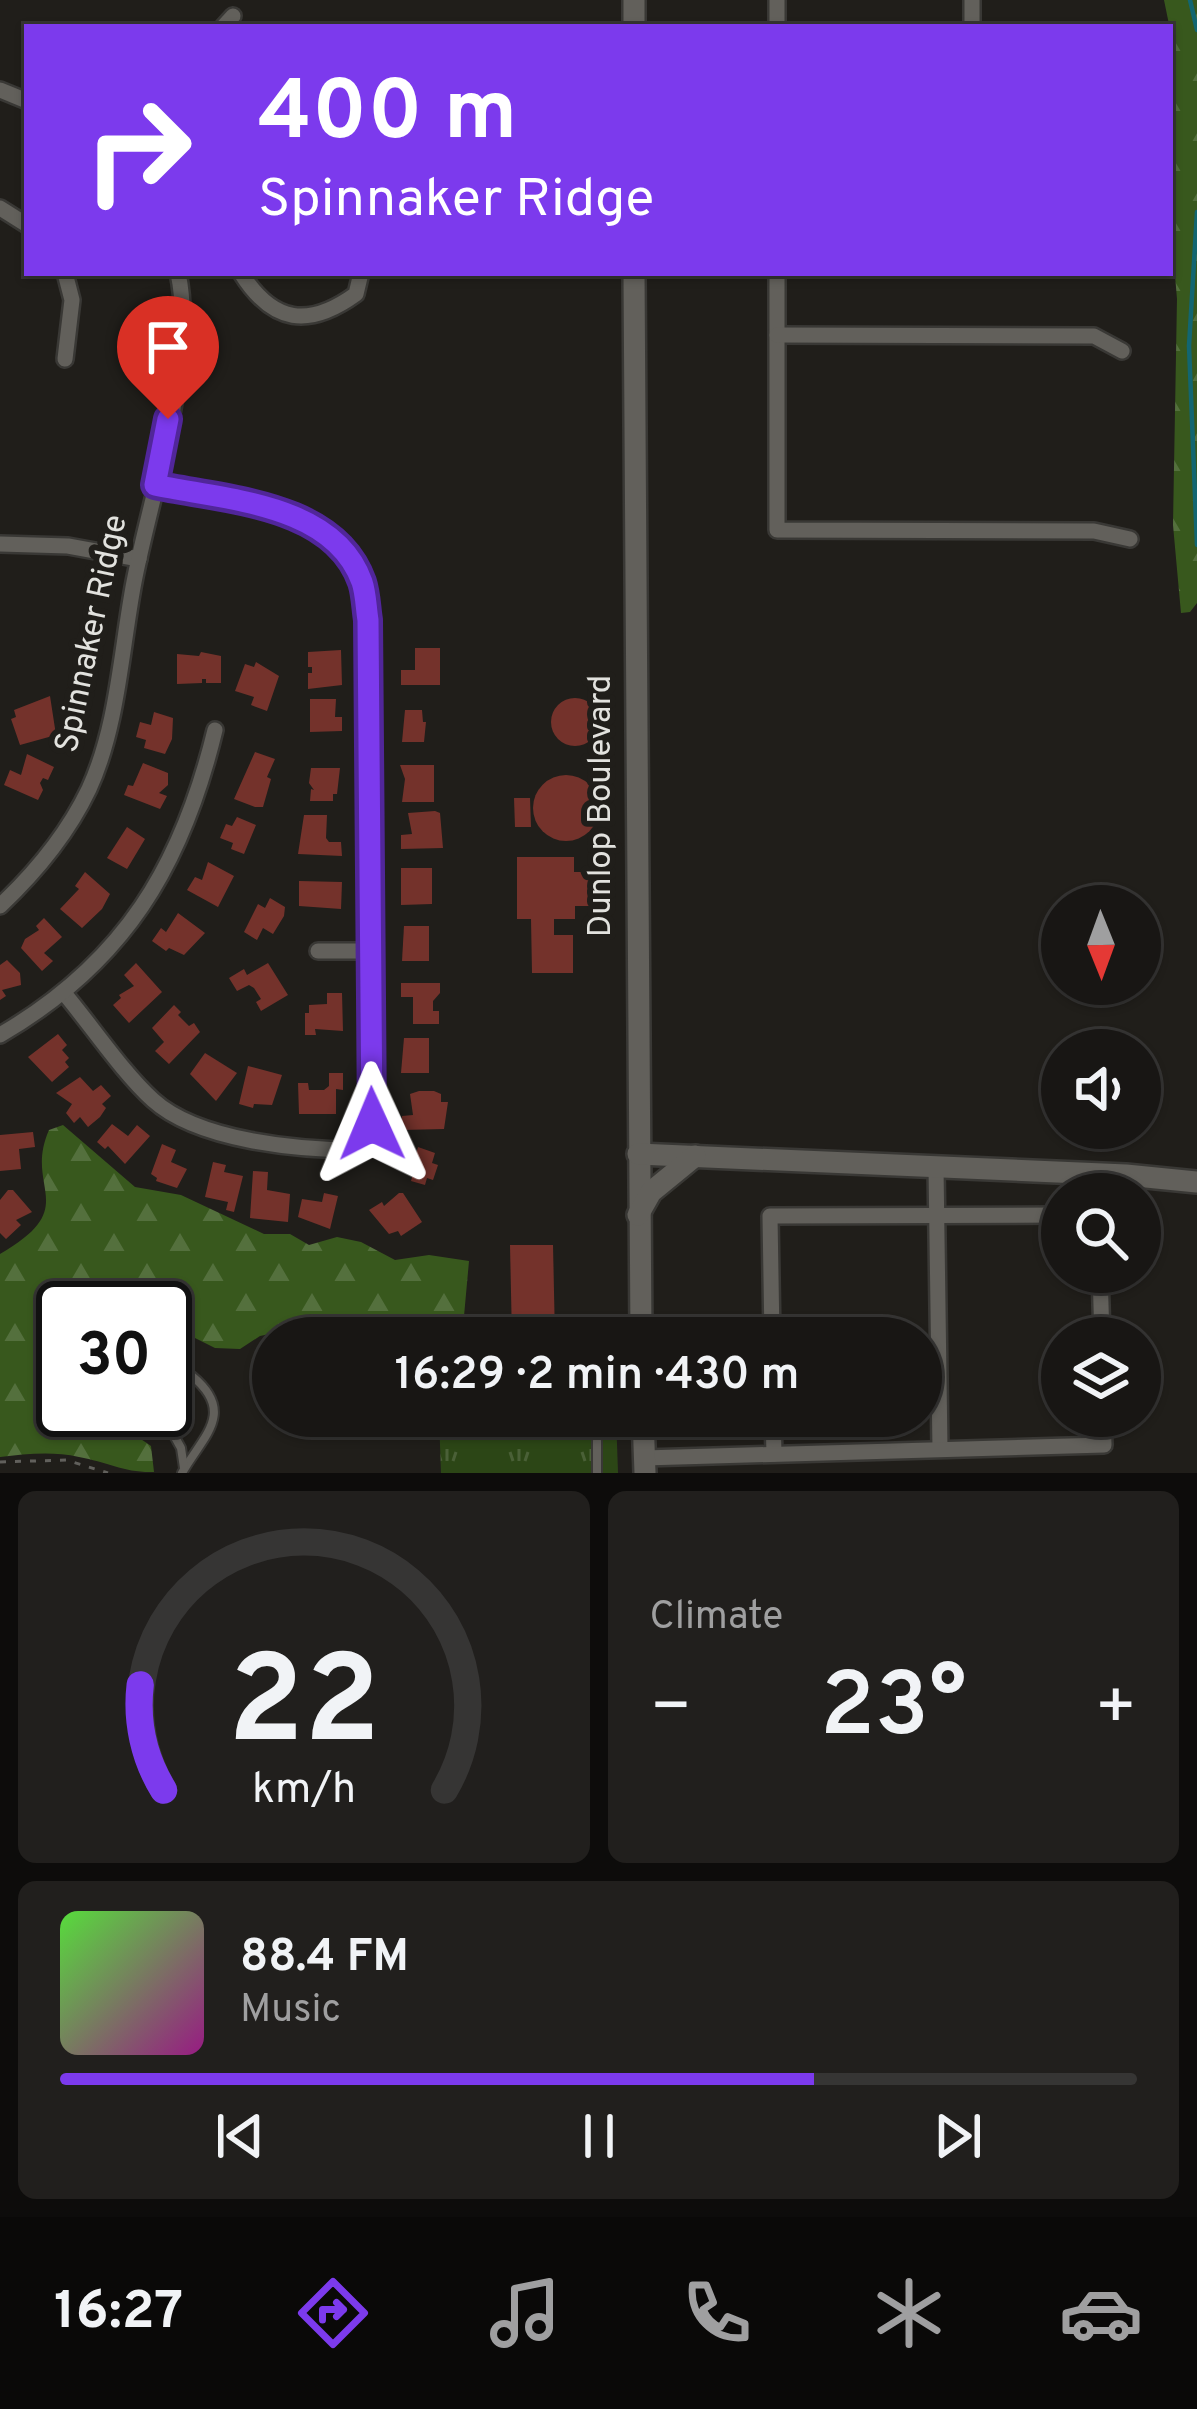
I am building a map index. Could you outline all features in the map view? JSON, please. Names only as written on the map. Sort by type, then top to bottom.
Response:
[{"type":"street","points":[[65,359],[72,301],[66,276]]},
{"type":"street","name":"Spinnaker Ridge","points":[[0,906],[46,859],[88,790],[106,743],[181,337],[179,276]]},
{"type":"street","points":[[243,276],[256,297],[281,313],[305,317],[328,314],[356,294],[360,276]]},
{"type":"street","name":"Dunlop Boulevard","points":[[634,276],[640,1317]]},
{"type":"street","points":[[777,276],[777,530],[1094,531],[1130,539]]},
{"type":"street","points":[[777,335],[1094,336],[1122,351]]},
{"type":"street","points":[[64,993],[153,1101],[180,1118],[246,1138],[358,1150],[367,1139],[372,1124],[368,620],[362,582],[340,545],[314,526],[281,512],[155,485]]},
{"type":"street","points":[[0,544],[68,546],[139,559]]},
{"type":"street","points":[[0,1035],[64,993],[132,920],[166,869],[199,798],[214,730]]},
{"type":"street","points":[[318,951],[370,951]]},
{"type":"street","points":[[638,1154],[1126,1174],[1197,1182]]},
{"type":"street","points":[[637,1216],[651,1192],[695,1156]]},
{"type":"street","points":[[936,1167],[940,1449]]},
{"type":"street","points":[[772,1317],[770,1216],[1041,1215]]},
{"type":"street","points":[[774,1437],[774,1454]]},
{"type":"street","points":[[645,1466],[774,1454],[1104,1445],[1104,1437]]},
{"type":"lane","points":[[183,1471],[213,1428],[209,1395],[192,1376]]},
{"type":"lane","points":[[176,1437],[182,1448],[183,1471]]},
{"type":"lane","points":[[597,1442],[597,1473]]},
{"type":"path","points":[[0,1462],[66,1460],[108,1473]]},
{"type":"green space","points":[[1164,0],[1197,0],[1197,603],[1190,612],[1181,613],[1173,525],[1177,299],[1173,24],[1169,24]]},
{"type":"green space","points":[[63,1125],[135,1187],[181,1195],[264,1234],[290,1234],[309,1245],[337,1237],[361,1242],[395,1260],[429,1255],[469,1261],[464,1317],[252,1317],[252,1341],[240,1349],[215,1348],[192,1337],[192,1281],[36,1281],[36,1437],[135,1437],[151,1446],[154,1472],[59,1454],[0,1457],[0,1254],[39,1223],[45,1209],[42,1168],[49,1130]]},
{"type":"green space","points":[[440,1437],[617,1437],[618,1473],[441,1473]]},
{"type":"building","points":[[415,648],[440,648],[440,685],[401,685],[401,670],[415,670]]},
{"type":"building","points":[[341,650],[342,685],[308,689],[312,667],[308,667],[308,652]]},
{"type":"building","points":[[201,652],[221,656],[221,683],[202,679],[202,683],[177,684],[177,654],[199,656]]},
{"type":"building","points":[[256,662],[279,676],[267,711],[251,705],[254,697],[235,691],[245,664],[254,667]]},
{"type":"building","points":[[50,696],[56,735],[20,745],[11,719],[16,717],[14,710]]},
{"type":"building","points":[[575,698],[592,705],[599,722],[592,739],[575,746],[558,739],[551,722],[558,705]]},
{"type":"building","points":[[310,699],[336,699],[335,717],[342,717],[342,731],[310,732]]},
{"type":"building","points":[[405,710],[422,710],[424,742],[402,742]]},
{"type":"building","points":[[154,712],[173,718],[165,754],[144,748],[146,740],[136,737],[140,722],[151,725]]},
{"type":"building","points":[[255,752],[275,759],[263,807],[234,799]]},
{"type":"building","points":[[27,754],[54,767],[48,780],[43,778],[40,783],[43,790],[38,800],[4,785],[10,770],[21,775]]},
{"type":"building","points":[[143,763],[168,773],[168,785],[159,793],[167,796],[160,809],[124,795]]},
{"type":"building","points":[[400,765],[434,765],[434,802],[402,802],[405,779]]},
{"type":"building","points":[[311,768],[340,768],[333,801],[310,801],[314,790],[309,783]]},
{"type":"building","points":[[566,775],[589,785],[599,808],[589,831],[566,841],[543,831],[533,808],[543,785]]},
{"type":"building","points":[[514,798],[530,798],[531,827],[515,827]]},
{"type":"building","points":[[408,813],[440,813],[443,848],[401,849],[401,835],[412,834]]},
{"type":"building","points":[[304,815],[327,815],[326,838],[341,842],[342,856],[298,854]]},
{"type":"building","points":[[237,817],[256,825],[244,854],[220,838],[226,824],[232,826]]},
{"type":"building","points":[[127,827],[145,839],[127,869],[107,858]]},
{"type":"building","points":[[517,857],[574,857],[574,872],[594,872],[595,906],[575,906],[575,919],[554,919],[554,935],[573,935],[573,973],[532,973],[531,919],[517,919]]},
{"type":"building","points":[[208,862],[234,876],[218,907],[187,890],[195,877],[202,880]]},
{"type":"building","points":[[401,868],[432,868],[432,904],[401,905]]},
{"type":"building","points":[[85,872],[110,894],[82,928],[60,909],[79,889],[75,886]]},
{"type":"building","points":[[299,881],[342,882],[341,909],[299,906]]},
{"type":"building","points":[[270,898],[285,907],[284,916],[273,934],[263,928],[257,940],[244,932],[258,904],[265,908]]},
{"type":"building","points":[[178,913],[205,933],[184,955],[152,941],[161,928],[166,932]]},
{"type":"building","points":[[44,918],[62,937],[44,953],[53,961],[42,971],[21,948]]},
{"type":"building","points":[[404,926],[429,926],[429,961],[402,961]]},
{"type":"building","points":[[7,960],[20,973],[21,985],[2,990],[6,996],[0,1000],[0,965]]},
{"type":"building","points":[[136,963],[162,992],[129,1023],[113,1005],[134,986],[124,975]]},
{"type":"building","points":[[268,963],[288,995],[261,1011],[254,988],[249,985],[237,991],[229,978],[244,969],[247,975]]},
{"type":"building","points":[[401,983],[440,983],[440,993],[433,1001],[439,1024],[413,1024],[413,997],[401,997]]},
{"type":"building","points":[[327,993],[342,993],[343,1031],[315,1029],[316,1035],[305,1035],[309,1005],[327,1004]]},
{"type":"building","points":[[174,1005],[181,1012],[178,1015],[200,1032],[169,1064],[155,1051],[164,1042],[152,1028]]},
{"type":"building","points":[[58,1034],[67,1045],[62,1050],[69,1067],[52,1082],[28,1057]]},
{"type":"building","points":[[404,1038],[429,1038],[429,1073],[401,1073]]},
{"type":"building","points":[[205,1053],[237,1073],[216,1101],[190,1074]]},
{"type":"building","points":[[248,1066],[282,1075],[272,1105],[239,1104]]},
{"type":"building","points":[[329,1073],[343,1073],[343,1090],[336,1089],[336,1114],[299,1114],[298,1083],[308,1083],[309,1090],[324,1090],[329,1086]]},
{"type":"building","points":[[80,1077],[93,1091],[101,1085],[111,1096],[102,1104],[106,1108],[100,1117],[88,1127],[80,1117],[74,1123],[66,1113],[72,1104],[56,1093]]},
{"type":"building","points":[[434,1091],[441,1094],[441,1102],[448,1102],[444,1129],[402,1130],[402,1116],[413,1115],[410,1094]]},
{"type":"building","points":[[112,1124],[128,1136],[137,1125],[150,1136],[125,1164],[108,1146],[105,1149],[97,1142]]},
{"type":"building","points":[[33,1132],[35,1147],[19,1149],[21,1169],[0,1171],[0,1135]]},
{"type":"building","points":[[162,1144],[176,1150],[171,1162],[187,1169],[177,1188],[156,1181],[151,1174]]},
{"type":"building","points":[[418,1147],[435,1153],[432,1163],[438,1165],[433,1180],[427,1178],[425,1185],[411,1181],[413,1174],[400,1170],[405,1153],[416,1154]]},
{"type":"building","points":[[213,1162],[226,1165],[224,1172],[243,1176],[234,1212],[226,1210],[228,1202],[205,1197]]},
{"type":"building","points":[[253,1171],[268,1172],[267,1190],[290,1194],[288,1222],[250,1218]]},
{"type":"building","points":[[8,1190],[32,1212],[16,1220],[21,1225],[6,1239],[0,1233],[0,1200]]},
{"type":"building","points":[[324,1193],[338,1196],[330,1229],[298,1217],[302,1199],[322,1202]]},
{"type":"building","points":[[399,1193],[422,1222],[401,1236],[398,1231],[389,1234],[369,1210],[382,1202],[384,1206]]},
{"type":"building","points":[[510,1245],[553,1245],[555,1317],[512,1317]]},
{"type":"waterway","points":[[1190,0],[1197,30]]},
{"type":"waterway","points":[[1197,212],[1189,346],[1197,545]]},
{"type":"route","points":[[168,419],[155,485],[281,512],[314,526],[340,545],[362,582],[368,620],[372,1124]]}]
